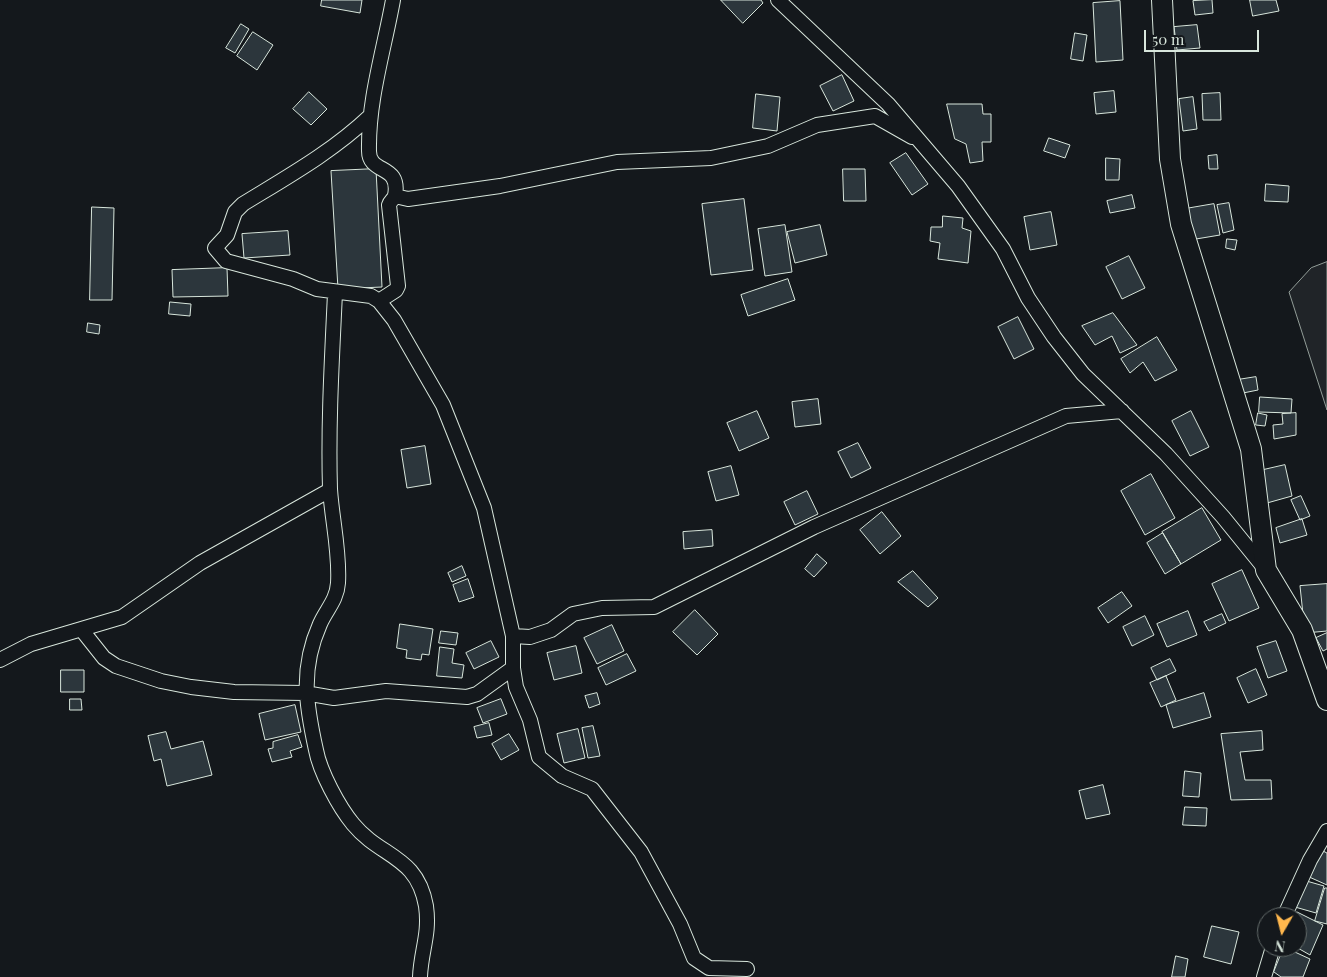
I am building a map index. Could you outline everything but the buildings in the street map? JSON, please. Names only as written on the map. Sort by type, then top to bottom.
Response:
[{"type":"street","points":[[379,301],[396,290],[398,286],[389,205],[395,196],[394,177],[373,163],[369,154],[370,116],[393,0]]},
{"type":"street","points":[[778,0],[888,104],[958,186],[1003,249],[1028,298],[1054,337],[1083,374],[1122,411],[1206,498],[1266,570],[1302,630],[1327,700]]},
{"type":"street","points":[[1162,0],[1170,159],[1174,193],[1181,224],[1251,449],[1266,570]]},
{"type":"street","points":[[370,116],[350,135],[304,167],[243,204],[235,212],[228,235],[215,248],[226,261],[335,293],[361,294],[379,301],[394,320],[451,422],[490,526],[513,636],[513,668],[516,688],[530,720],[539,757],[562,776],[592,789],[641,852],[680,924],[694,958],[709,968],[747,969]]},
{"type":"street","points":[[395,196],[408,199],[500,186],[617,162],[711,158],[768,146],[817,125],[875,116],[921,143]]},
{"type":"street","points":[[335,293],[330,387],[330,490],[338,586],[333,603],[320,624],[310,658],[305,693],[316,753],[334,793],[353,824],[368,838],[405,864],[413,872],[421,889],[426,906],[428,932],[420,966],[420,977]]},
{"type":"street","points":[[513,636],[530,637],[550,630],[573,614],[602,608],[654,607],[814,527],[987,453],[1066,416],[1122,411]]},
{"type":"street","points":[[0,660],[31,644],[122,617],[200,563],[330,490]]},
{"type":"street","points":[[81,628],[104,658],[116,666],[161,682],[234,692],[305,693],[344,698],[386,691],[468,697],[477,694],[513,668]]},
{"type":"street","points":[[1289,907],[1310,860],[1327,831]]},
{"type":"street","points":[[1264,977],[1270,957]]},
{"type":"shaded area","points":[[1327,262],[1327,410],[1289,292],[1311,268]]}]
